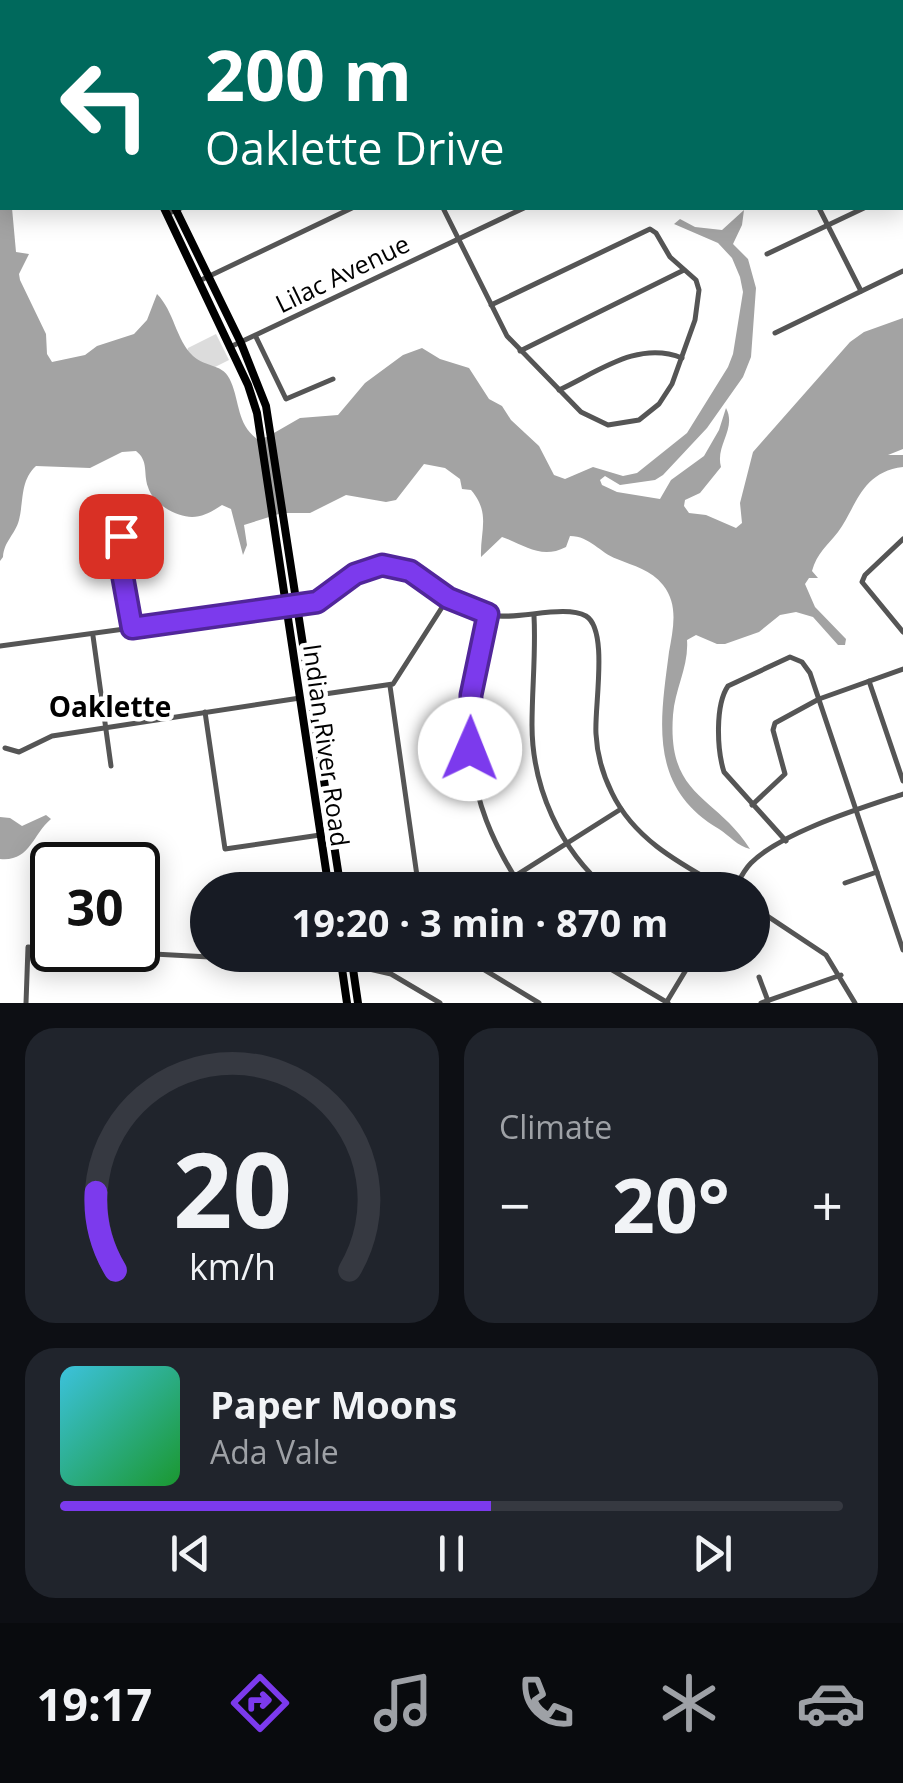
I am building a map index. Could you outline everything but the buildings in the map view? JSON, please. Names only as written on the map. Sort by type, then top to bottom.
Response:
[{"type":"main road","name":"Indian River Road","points":[[179,210],[266,406],[338,872]]},
{"type":"main road","name":"Indian River Road","points":[[165,211],[256,408],[326,872]]},
{"type":"main road","points":[[343,972],[347,1003]]},
{"type":"main road","points":[[354,972],[358,1003]]},
{"type":"street","points":[[199,281],[348,210]]},
{"type":"street","points":[[444,210],[502,330],[591,419],[608,425],[644,418],[659,404],[672,384],[693,328],[699,290],[696,280],[670,257],[652,230],[646,230],[491,305]]},
{"type":"street","name":"Lilac Avenue","points":[[230,348],[520,210]]},
{"type":"street","points":[[820,210],[861,291]]},
{"type":"street","points":[[767,254],[860,210]]},
{"type":"street","points":[[520,350],[685,270]]},
{"type":"street","points":[[775,334],[903,271]]},
{"type":"street","points":[[256,336],[286,399],[333,379]]},
{"type":"street","points":[[559,390],[640,353],[663,352],[682,358]]},
{"type":"street","points":[[121,536],[119,556],[132,628]]},
{"type":"street","points":[[903,539],[862,582],[903,632]]},
{"type":"street","points":[[0,646],[297,605],[327,597],[355,574],[382,565],[410,571],[448,598],[488,614],[575,613],[589,618],[600,640],[596,716],[598,751],[605,776],[621,809],[656,847],[699,872]]},
{"type":"street","points":[[416,872],[390,686],[448,598]]},
{"type":"street","points":[[488,614],[471,695],[470,749],[482,813],[512,872]]},
{"type":"street","points":[[534,616],[534,755],[546,800],[567,843],[589,872]]},
{"type":"street","points":[[92,634],[110,766]]},
{"type":"street","points":[[786,841],[727,777],[721,763],[721,707],[728,686],[778,661],[796,659],[806,665],[819,699],[903,950]]},
{"type":"street","points":[[752,805],[786,774],[773,730],[775,723],[819,699],[903,670]]},
{"type":"street","points":[[869,681],[903,781]]},
{"type":"street","points":[[5,748],[19,752],[52,736],[390,686]]},
{"type":"street","points":[[205,712],[225,849],[320,836]]},
{"type":"street","points":[[744,872],[752,862],[819,824],[903,794]]},
{"type":"street","points":[[520,872],[621,809]]},
{"type":"street","points":[[845,882],[877,872]]},
{"type":"street","points":[[770,918],[816,947],[841,976],[855,1003]]},
{"type":"street","points":[[26,1003],[30,947]]},
{"type":"street","points":[[160,953],[190,955]]},
{"type":"street","points":[[385,972],[440,1003]]},
{"type":"street","points":[[488,972],[539,1003]]},
{"type":"street","points":[[616,972],[667,1003],[685,972]]},
{"type":"street","points":[[759,976],[764,1002],[841,976]]},
{"type":"shaded area","points":[[0,210],[12,210],[16,252],[29,254],[20,280],[46,334],[47,354],[52,362],[85,355],[97,346],[134,334],[147,320],[157,294],[193,356],[228,376],[242,420],[257,439],[300,418],[338,415],[365,383],[403,355],[422,348],[440,359],[469,368],[489,399],[502,406],[539,446],[554,475],[565,479],[593,467],[623,476],[637,473],[687,433],[728,367],[743,292],[732,258],[718,243],[674,224],[680,219],[695,227],[722,230],[744,210],[733,244],[748,259],[756,288],[751,357],[743,377],[707,428],[663,475],[655,480],[620,485],[605,476],[600,480],[617,492],[660,499],[671,480],[704,456],[726,408],[729,423],[721,467],[700,493],[685,500],[684,506],[689,513],[706,515],[736,528],[742,523],[740,503],[753,452],[850,342],[864,332],[903,318],[903,449],[888,455],[903,455],[903,467],[889,470],[869,483],[817,559],[812,571],[818,578],[809,578],[805,584],[815,607],[846,639],[845,645],[838,645],[813,617],[796,612],[780,615],[759,632],[725,644],[696,635],[687,640],[673,715],[678,763],[685,779],[750,849],[696,812],[670,773],[662,728],[674,617],[663,585],[648,572],[577,537],[570,536],[566,547],[549,552],[502,537],[481,557],[481,507],[471,490],[462,489],[460,479],[445,468],[424,464],[396,500],[346,495],[310,513],[282,513],[244,525],[247,545],[243,555],[231,509],[222,505],[192,517],[166,508],[150,493],[144,463],[136,451],[122,452],[90,468],[36,466],[27,478],[19,520],[0,561]]},
{"type":"shaded area","points":[[216,334],[229,360],[199,375],[182,366],[188,348]]},
{"type":"shaded area","points":[[46,815],[51,819],[24,852],[0,859],[0,817],[22,826]]},
{"type":"district","name":"Oaklette","points":[[110,706]]},
{"type":"route","points":[[121,536],[119,556],[132,628],[317,602],[355,574],[382,565],[410,571],[457,604],[488,614],[471,695],[470,749]]}]
